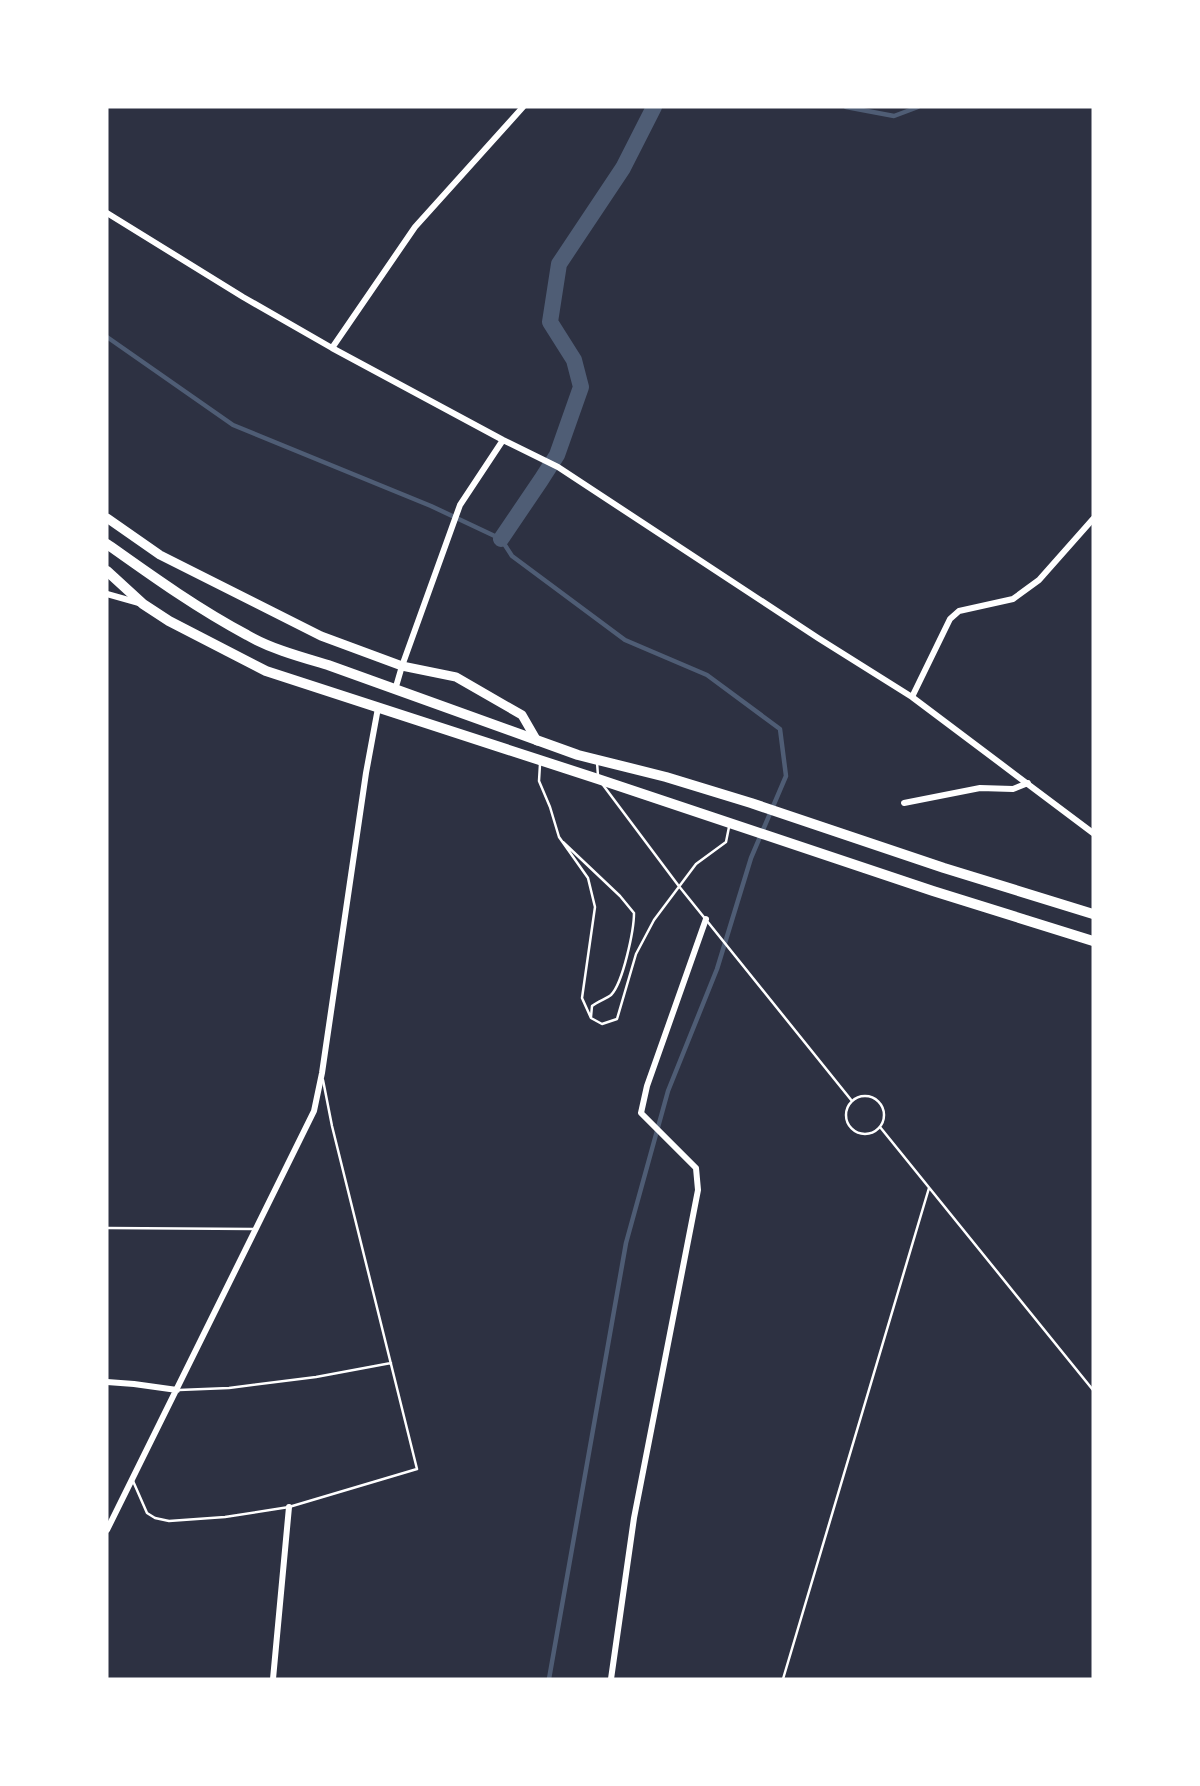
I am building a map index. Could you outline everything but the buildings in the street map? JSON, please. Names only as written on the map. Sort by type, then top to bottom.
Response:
[{"type":"main road","points":[[107,518],[160,555],[321,636],[402,666],[456,677],[522,715],[537,741]]},
{"type":"main road","points":[[107,544],[168,587],[249,637],[578,755],[666,777],[751,803],[944,868],[1093,914]]},
{"type":"main road","points":[[107,571],[143,604],[169,621],[266,671],[933,891],[1093,941]]},
{"type":"street","points":[[332,348],[415,228],[523,107]]},
{"type":"street","points":[[107,213],[332,348],[558,467],[818,638],[912,696],[1093,833]]},
{"type":"street","points":[[395,690],[457,510],[503,440]]},
{"type":"street","points":[[912,696],[950,619],[959,611],[1013,598],[1022,592],[1039,580],[1093,519]]},
{"type":"street","points":[[107,594],[143,604]]},
{"type":"street","points":[[107,1530],[314,1111],[322,1073],[363,787],[378,708]]},
{"type":"street","points":[[904,803],[980,788],[1013,789],[1028,783]]},
{"type":"street","points":[[611,1679],[634,1518],[698,1190],[696,1168],[641,1113],[647,1086],[706,919]]},
{"type":"street","points":[[107,1382],[177,1390]]},
{"type":"street","points":[[273,1679],[289,1507]]},
{"type":"lane","points":[[597,759],[598,779],[678,886],[852,1101]]},
{"type":"lane","points":[[540,761],[539,780],[558,837],[588,878],[596,907],[582,998],[591,1018],[602,1024],[617,1019],[636,954],[654,920],[696,864],[726,842],[730,823]]},
{"type":"lane","points":[[558,837],[620,896],[634,913],[634,929],[617,988],[609,997],[600,999],[592,1006],[591,1018]]},
{"type":"lane","points":[[133,1479],[147,1513],[169,1521],[225,1517],[289,1507],[417,1469],[332,1126],[322,1073]]},
{"type":"lane","points":[[863,1096],[875,1099],[883,1109],[880,1127],[870,1134],[852,1130],[846,1119],[846,1112],[852,1101],[863,1096]]},
{"type":"lane","points":[[880,1127],[1093,1390]]},
{"type":"lane","points":[[783,1679],[929,1188]]},
{"type":"lane","points":[[107,1228],[257,1229]]},
{"type":"lane","points":[[177,1390],[229,1388],[303,1379],[391,1363]]},
{"type":"waterway","points":[[501,539],[557,455],[581,387],[574,360],[550,322],[559,264],[623,168],[654,107]]},
{"type":"waterway","points":[[846,107],[894,116],[918,107]]},
{"type":"waterway","points":[[107,337],[233,425],[431,506],[501,539],[512,556],[625,640],[707,675],[780,729],[786,776],[751,858],[717,969],[668,1091],[626,1243],[549,1679]]}]
